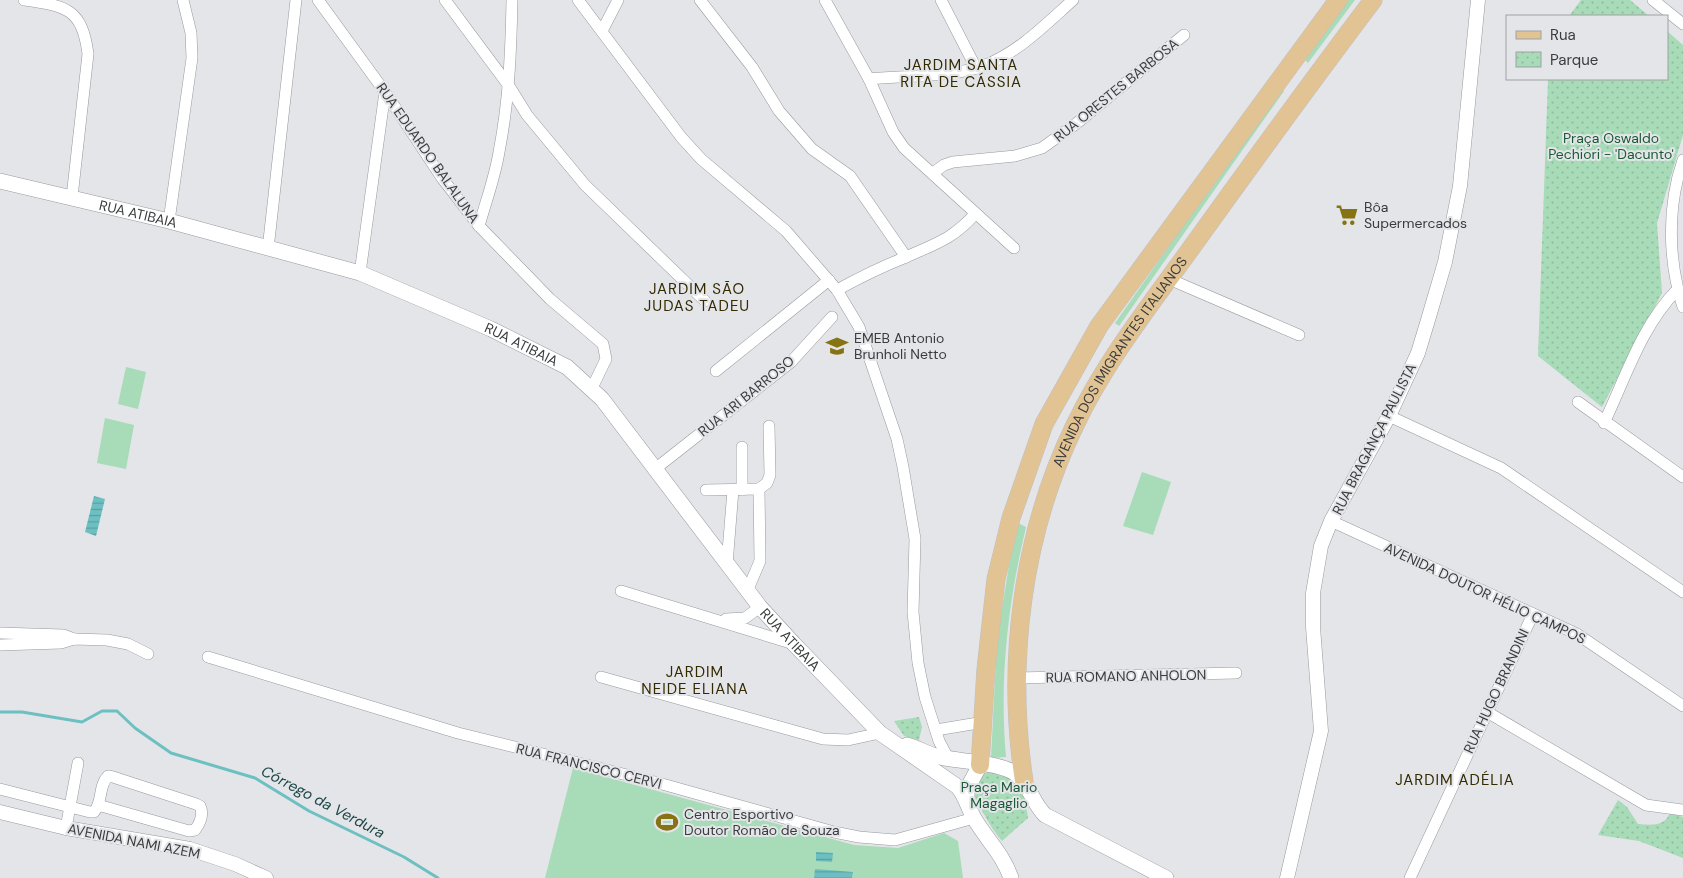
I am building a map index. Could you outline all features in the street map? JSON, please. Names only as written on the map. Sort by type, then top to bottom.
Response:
[{"type":"main road","name":"AVENIDA DOS IMIGRANTES ITALIANOS","points":[[980,765],[986,668],[996,578],[1021,487],[1044,424],[1099,326],[1338,0]]},
{"type":"main road","name":"AVENIDA DOS IMIGRANTES ITALIANOS","points":[[1024,781],[1018,744],[1016,678],[1025,589],[1041,517],[1075,426],[1124,342],[1373,0]]},
{"type":"main road","points":[[1284,76],[1294,79],[1301,86],[1303,94]]},
{"type":"main road","name":"RUA ATIBAIA","points":[[0,181],[169,221],[360,274],[528,347],[567,367],[592,388],[760,607],[794,644],[886,737],[962,793]]},
{"type":"main road","points":[[1112,310],[1111,330],[1113,334],[1124,342]]},
{"type":"main road","points":[[1021,487],[1026,506],[1030,511],[1041,517]]},
{"type":"main road","name":"RUA ATIBAIA","points":[[886,737],[942,757],[980,765],[1007,768],[1024,781]]},
{"type":"main road","points":[[942,757],[974,818],[998,849],[1011,878]]},
{"type":"main road","points":[[962,793],[968,789],[980,765]]},
{"type":"main road","points":[[1024,781],[1038,809],[1045,815],[1166,876]]},
{"type":"street","points":[[24,0],[47,3],[68,10],[82,24],[86,33],[88,54],[72,197]]},
{"type":"street","points":[[169,221],[192,58],[191,34],[182,0]]},
{"type":"street","points":[[268,249],[296,0]]},
{"type":"street","name":"RUA EDUARDO BALALUNA","points":[[318,0],[385,92],[442,178],[479,226],[550,299],[603,344],[606,359],[592,388]]},
{"type":"street","points":[[445,0],[509,86],[527,115],[585,185],[705,302]]},
{"type":"street","points":[[479,226],[499,154],[509,86],[512,0]]},
{"type":"street","points":[[578,0],[681,137],[701,159],[786,231],[829,280],[850,310],[866,345],[897,439],[903,467],[916,554],[915,642],[925,697],[936,730],[942,757]]},
{"type":"street","points":[[602,31],[618,0]]},
{"type":"street","points":[[700,0],[752,67],[784,117],[812,148],[850,176],[906,257]]},
{"type":"street","points":[[825,0],[869,79],[893,132],[915,160],[933,173],[975,214],[1014,248]]},
{"type":"street","points":[[941,0],[976,68]]},
{"type":"street","points":[[869,79],[976,68],[1006,54],[1028,40],[1073,0]]},
{"type":"street","name":"RUA BRAGANÇA PAULISTA","points":[[1287,878],[1321,731],[1313,627],[1313,593],[1321,546],[1332,521],[1390,416],[1418,353],[1445,262],[1460,186],[1478,0]]},
{"type":"street","points":[[1653,0],[1683,24]]},
{"type":"street","name":"RUA ORESTES BARBOSA","points":[[933,173],[944,164],[1015,156],[1042,148],[1077,123],[1184,35]]},
{"type":"street","points":[[360,274],[385,92]]},
{"type":"street","points":[[1683,160],[1672,205],[1673,264],[1677,290],[1683,307]]},
{"type":"street","points":[[837,290],[906,257],[948,240],[963,228],[975,214]]},
{"type":"street","points":[[1169,279],[1299,335]]},
{"type":"street","points":[[716,371],[829,280]]},
{"type":"street","points":[[1604,423],[1647,333],[1668,300],[1677,290]]},
{"type":"street","name":"RUA ARI BARROSO","points":[[655,469],[791,362],[832,317]]},
{"type":"street","points":[[1578,402],[1604,423],[1683,476]]},
{"type":"street","points":[[1390,416],[1501,468],[1683,592]]},
{"type":"street","points":[[706,490],[759,489],[767,483],[770,475],[769,426]]},
{"type":"street","points":[[727,564],[742,447]]},
{"type":"street","points":[[748,589],[760,561],[759,489]]},
{"type":"street","name":"AVENIDA DOUTOR HÉLIO CAMPOS","points":[[1332,521],[1577,634],[1683,706]]},
{"type":"street","points":[[621,591],[794,644]]},
{"type":"street","points":[[717,619],[745,618],[760,607]]},
{"type":"street","name":"RUA HUGO BRANDINI","points":[[1410,878],[1532,614]]},
{"type":"street","points":[[0,633],[63,634],[74,639]]},
{"type":"street","points":[[0,645],[61,643],[74,639],[106,640],[128,644],[148,654]]},
{"type":"street","name":"RUA FRANCISCO CERVI","points":[[208,656],[458,733],[590,765],[851,836],[895,840],[974,818]]},
{"type":"street","name":"RUA ROMANO ANHOLON","points":[[1016,678],[1236,673]]},
{"type":"street","points":[[601,678],[823,738],[848,740],[886,737]]},
{"type":"street","points":[[925,697],[925,718],[942,757]]},
{"type":"street","points":[[1487,712],[1646,805],[1683,810]]},
{"type":"street","points":[[936,730],[984,722]]},
{"type":"street","points":[[66,828],[78,763]]},
{"type":"street","points":[[0,788],[94,812],[98,805],[103,780],[108,776],[196,804],[202,813],[198,826],[195,830],[189,831],[98,805]]},
{"type":"street","name":"AVENIDA NAMI AZEM","points":[[0,812],[66,828],[190,849],[235,864],[266,878]]},
{"type":"green space","points":[[1346,0],[1355,0],[1308,63],[1304,59]]},
{"type":"green space","points":[[1581,0],[1630,0],[1648,15],[1570,15]]},
{"type":"green space","name":"Praça Oswaldo Pechiori - 'Dacunto'","points":[[1668,32],[1683,45],[1683,135],[1657,223],[1662,293],[1602,407],[1538,356],[1548,80],[1668,80]]},
{"type":"green space","points":[[1281,87],[1284,91],[1119,326],[1115,323]]},
{"type":"green space","points":[[126,367],[146,372],[138,409],[118,404]]},
{"type":"green space","points":[[105,418],[134,425],[126,469],[97,463]]},
{"type":"green space","points":[[1142,472],[1171,482],[1153,535],[1123,526]]},
{"type":"green space","points":[[1016,522],[1026,527],[1014,584],[1007,641],[1004,699],[1006,757],[991,758],[997,640]]},
{"type":"green space","points":[[919,717],[922,727],[919,740],[904,736],[894,721]]},
{"type":"green space","name":"Centro Esportivo Doutor Romão de Souza","points":[[573,768],[854,845],[898,848],[944,833],[958,841],[963,878],[545,878]]},
{"type":"green space","name":"Praça Mario Magaglio","points":[[995,769],[1010,778],[1019,788],[1025,800],[1028,818],[1002,841],[971,795],[978,776]]},
{"type":"green space","points":[[1618,800],[1627,807],[1638,824],[1652,825],[1661,823],[1670,813],[1683,817],[1683,858],[1639,841],[1598,835]]},
{"type":"water","points":[[94,496],[105,499],[96,536],[85,532]]},
{"type":"water","points":[[816,852],[833,853],[832,862],[816,861]]},
{"type":"water","points":[[815,869],[853,872],[852,878],[814,878]]},
{"type":"waterway","name":"Córrego da Verdura","points":[[0,712],[22,712],[82,722],[102,711],[117,711],[135,728],[171,753],[255,778],[309,811],[404,857],[438,878]]},
{"type":"place","name":"Bôa Supermercados","points":[[1347,215]]},
{"type":"place","name":"EMEB Antonio Brunholi Netto","points":[[837,346]]},
{"type":"place","name":"Centro Esportivo Doutor Romão de Souza","points":[[667,822]]},
{"type":"district","name":"JARDIM SANTA RITA DE CÁSSIA","points":[[961,74]]},
{"type":"district","name":"JARDIM SÃO JUDAS TADEU","points":[[697,298]]},
{"type":"district","name":"JARDIM NEIDE ELIANA","points":[[695,680]]},
{"type":"district","name":"JARDIM ADÉLIA","points":[[1455,780]]}]
